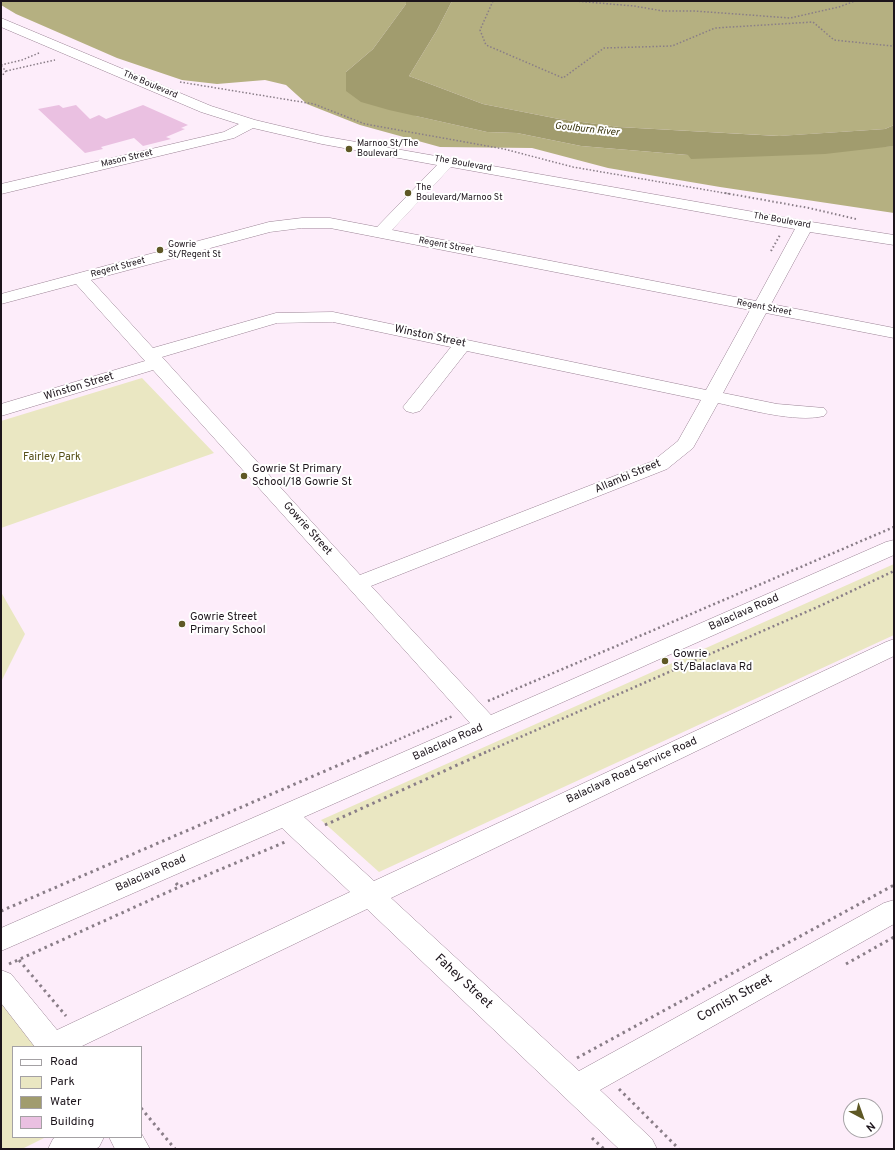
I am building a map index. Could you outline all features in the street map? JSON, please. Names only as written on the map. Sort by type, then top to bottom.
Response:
[{"type":"street","name":"The Boulevard","points":[[1,22],[191,103],[251,123],[322,140],[805,226],[894,240]]},
{"type":"street","name":"Mason Street","points":[[1,189],[228,135],[251,123]]},
{"type":"street","points":[[380,233],[448,162]]},
{"type":"street","name":"Regent Street","points":[[1,299],[270,227],[302,223],[330,224],[894,334]]},
{"type":"street","name":"Allambi Street","points":[[356,584],[660,465],[686,444],[805,226]]},
{"type":"street","name":"Gowrie Street","points":[[80,278],[356,584],[479,717]]},
{"type":"street","name":"Winston Street","points":[[1,410],[276,318],[333,317],[777,410],[817,412]]},
{"type":"street","points":[[413,407],[463,344]]},
{"type":"street","name":"Balaclava Road","points":[[1,940],[172,877],[285,815],[479,717],[894,547]]},
{"type":"street","name":"Balaclava Road Service Road","points":[[52,1046],[894,647]]},
{"type":"street","name":"Fahey Street","points":[[285,815],[641,1149]]},
{"type":"street","name":"Cornish Street","points":[[566,1079],[894,911]]},
{"type":"street","points":[[4,974],[52,1046]]},
{"type":"street","points":[[64,1149],[86,1138]]},
{"type":"street","points":[[125,1138],[134,1149]]},
{"type":"path","points":[[493,1],[480,30],[486,45],[563,78],[604,48],[672,46],[715,28],[813,22],[834,40],[892,46],[894,44]]},
{"type":"path","points":[[575,1],[634,6],[663,11],[695,11],[790,18],[855,1]]},
{"type":"path","points":[[6,71],[1,65],[22,60],[41,52]]},
{"type":"path","points":[[1,76],[6,71],[28,65],[57,60]]},
{"type":"path","points":[[177,82],[314,104],[365,124],[504,149],[573,167],[815,210],[857,219]]},
{"type":"path","points":[[768,256],[783,229]]},
{"type":"path","points":[[1,911],[479,717],[894,526]]},
{"type":"path","points":[[4,974],[19,960],[172,877],[265,849],[305,834],[491,750],[808,611],[894,571]]},
{"type":"path","points":[[566,1079],[894,885]]},
{"type":"path","points":[[839,967],[894,937]]},
{"type":"path","points":[[19,960],[80,1033]]},
{"type":"path","points":[[626,1086],[619,1090],[679,1149]]},
{"type":"path","points":[[142,1109],[175,1149]]},
{"type":"green space","name":"Fairley Park","points":[[142,378],[214,453],[1,528],[1,421]]},
{"type":"green space","points":[[894,564],[894,635],[379,872],[321,820]]},
{"type":"green space","points":[[1,592],[25,634],[1,682]]},
{"type":"green space","points":[[1,1002],[36,1046],[12,1046],[12,1138],[44,1138],[22,1149],[1,1149]]},
{"type":"shaded area","points":[[1,1],[406,1],[406,4],[373,49],[346,72],[416,116],[487,132],[517,133],[581,146],[688,155],[894,146],[894,213],[720,187],[608,168],[532,148],[440,147],[360,125],[307,104],[286,85],[265,80],[217,84],[182,80],[117,58],[16,14],[1,5]]},
{"type":"shaded area","points":[[452,1],[894,1],[894,125],[885,129],[779,136],[619,127],[559,119],[483,104],[409,76],[437,30]]},
{"type":"water","name":"Goulburn River","points":[[406,1],[452,1],[437,30],[409,76],[483,104],[559,119],[619,127],[778,136],[885,129],[894,125],[894,146],[825,154],[691,159],[688,155],[581,146],[517,133],[487,132],[389,110],[361,102],[346,91],[346,72],[373,49],[406,4]]},
{"type":"building","points":[[59,105],[63,108],[76,105],[90,119],[99,115],[106,119],[143,105],[188,125],[181,128],[185,129],[166,137],[171,139],[143,146],[134,138],[101,147],[103,149],[85,153],[38,109]]},
{"type":"place","name":"Marnoo St/The Boulevard","points":[[349,149]]},
{"type":"place","name":"The Boulevard/Marnoo St","points":[[408,193]]},
{"type":"place","name":"Gowrie St/Regent St","points":[[160,250]]},
{"type":"place","name":"Gowrie St Primary School/18 Gowrie St","points":[[244,476]]},
{"type":"place","name":"Gowrie Street Primary School","points":[[182,624]]},
{"type":"place","name":"Gowrie St/Balaclava Rd","points":[[665,661]]}]
